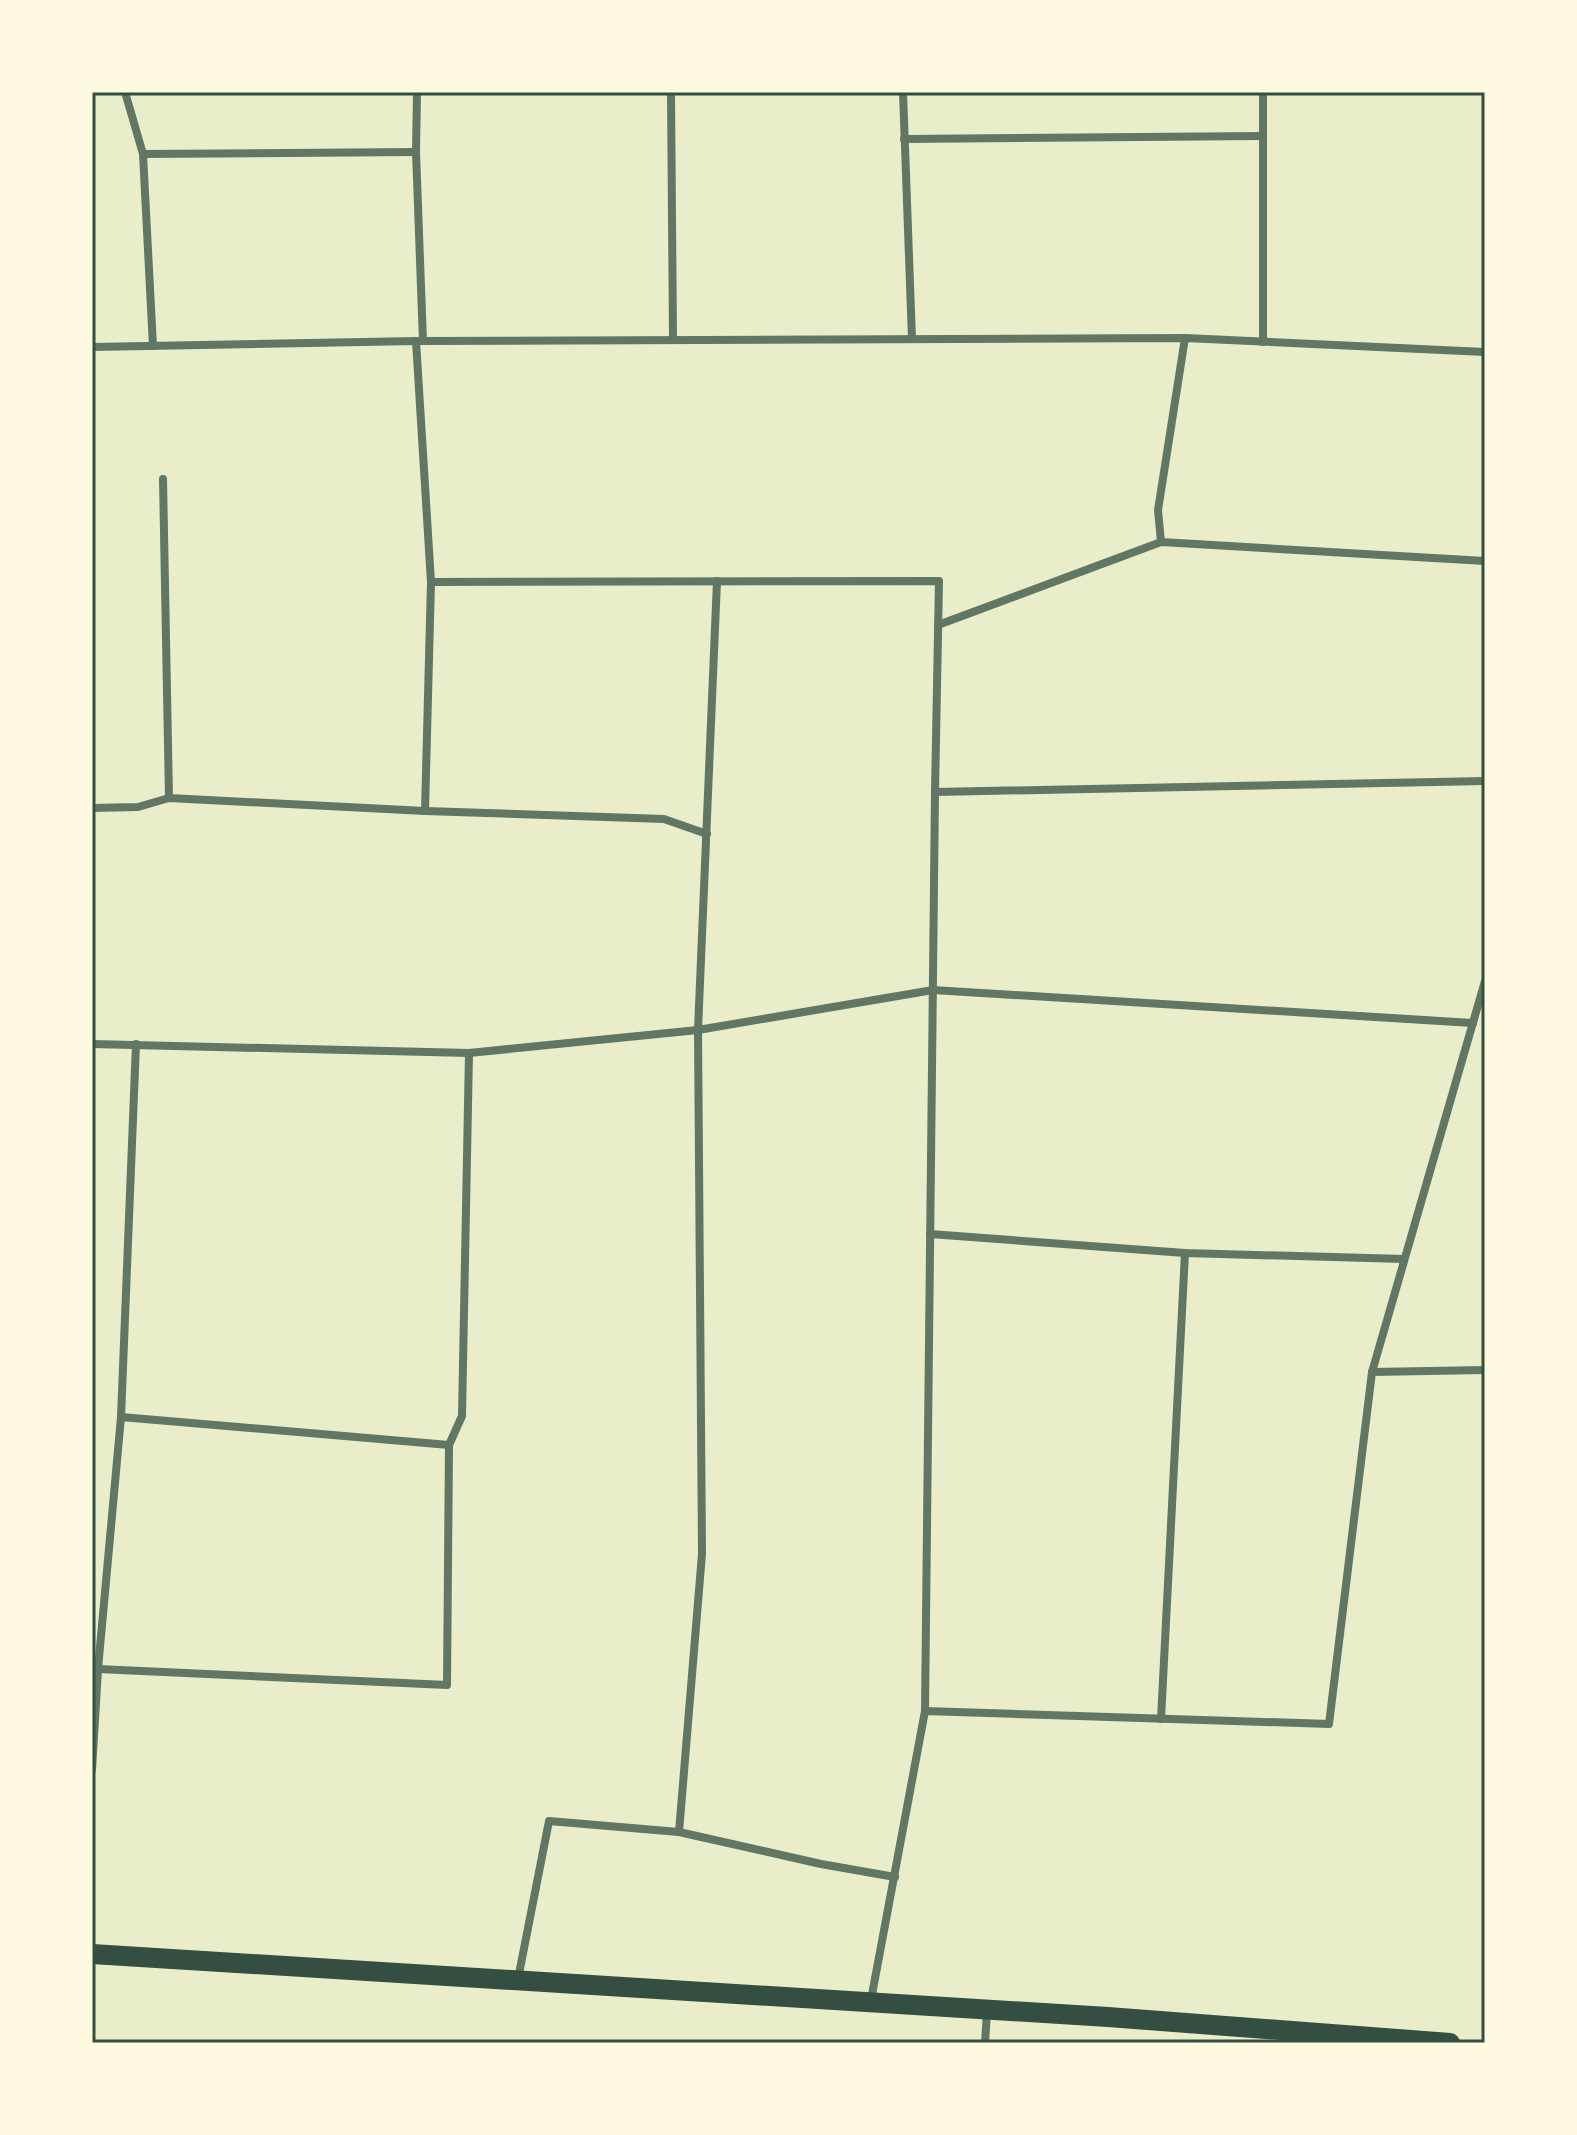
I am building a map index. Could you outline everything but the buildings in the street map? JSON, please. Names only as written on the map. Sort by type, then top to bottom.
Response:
[{"type":"main road","points":[[92,1954],[987,2009],[1376,2040],[1450,2043]]},
{"type":"street","points":[[125,92],[143,154],[153,346]]},
{"type":"street","points":[[417,92],[420,341],[431,582],[425,811]]},
{"type":"street","points":[[671,92],[673,340]]},
{"type":"street","points":[[903,92],[912,339]]},
{"type":"street","points":[[1263,92],[1263,342]]},
{"type":"street","points":[[904,139],[1263,136]]},
{"type":"street","points":[[143,154],[416,152]]},
{"type":"street","points":[[1161,542],[1158,510],[1185,338]]},
{"type":"street","points":[[92,347],[420,341],[1185,338],[1485,352]]},
{"type":"street","points":[[163,479],[169,798]]},
{"type":"street","points":[[938,625],[1161,542],[1485,561]]},
{"type":"street","points":[[679,1832],[702,1554],[698,1030],[717,581]]},
{"type":"street","points":[[431,582],[939,581],[925,1711],[871,2002]]},
{"type":"street","points":[[935,792],[1485,781]]},
{"type":"street","points":[[92,808],[138,807],[169,798],[664,819],[707,834]]},
{"type":"street","points":[[925,1711],[1329,1724],[1372,1372],[1485,981]]},
{"type":"street","points":[[92,1044],[469,1053],[698,1030],[933,990],[1473,1023]]},
{"type":"street","points":[[92,1770],[121,1417],[136,1044]]},
{"type":"street","points":[[98,1669],[447,1685],[449,1445],[462,1416],[469,1053]]},
{"type":"street","points":[[930,1234],[1185,1253],[1404,1259]]},
{"type":"street","points":[[1161,1719],[1185,1253]]},
{"type":"street","points":[[1372,1372],[1485,1370]]},
{"type":"street","points":[[121,1417],[449,1445]]},
{"type":"street","points":[[518,1980],[549,1821],[679,1832],[895,1877]]},
{"type":"street","points":[[985,2043],[987,2009]]}]
